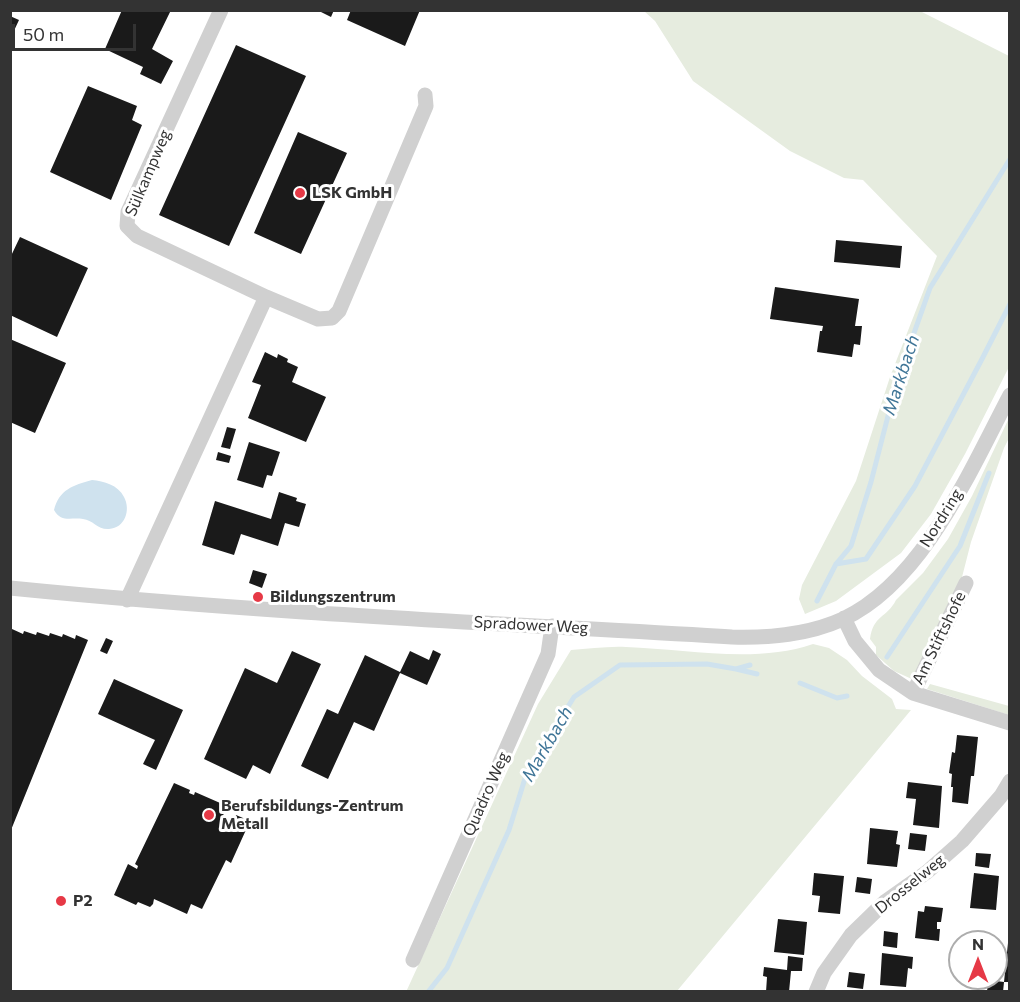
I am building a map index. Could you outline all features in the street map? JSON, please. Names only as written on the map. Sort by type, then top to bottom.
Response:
[{"type":"street","name":"Sülkampweg","points":[[221,10],[128,212],[127,226],[137,236],[318,319],[332,318],[339,311],[426,106],[425,95]]},
{"type":"street","points":[[127,600],[266,297]]},
{"type":"street","name":"Nordring","points":[[844,618],[865,606],[898,578],[929,540],[957,494],[1010,395]]},
{"type":"street","name":"Am Stiftshofe","points":[[913,693],[966,583]]},
{"type":"street","name":"Spradower Weg","points":[[10,588],[262,610],[732,637],[763,638],[794,634],[844,618]]},
{"type":"street","points":[[844,618],[855,641],[879,670],[913,693],[1010,723]]},
{"type":"street","name":"Quadro Weg","points":[[413,960],[548,654],[552,626]]},
{"type":"street","name":"Drosselweg","points":[[816,992],[824,973],[850,935],[886,901],[927,872],[962,841],[1001,796],[1010,781]]},
{"type":"shaded area","points":[[644,11],[920,11],[1009,56],[1009,367],[965,454],[931,514],[901,553],[836,601],[805,614],[799,599],[802,585],[856,481],[890,377],[937,256],[863,180],[844,178],[790,151],[693,81],[655,21]]},
{"type":"shaded area","points":[[1009,418],[1009,438],[971,542],[960,585],[914,680],[894,671],[876,655],[876,647],[870,639],[874,625],[923,573],[948,539],[972,496]]},
{"type":"shaded area","points":[[813,644],[829,648],[847,660],[862,676],[892,699],[896,709],[911,710],[677,991],[406,992],[538,704],[571,650],[619,647],[744,654],[791,650]]},
{"type":"shaded area","points":[[930,684],[1009,706],[1009,715],[927,689]]},
{"type":"water","points":[[92,480],[110,484],[124,497],[127,513],[123,522],[115,528],[102,528],[83,519],[63,518],[54,510],[59,498],[68,489]]},
{"type":"building","points":[[122,10],[171,10],[152,49],[173,61],[161,84],[140,74],[143,67],[105,49]]},
{"type":"building","points":[[317,10],[334,10],[331,17]]},
{"type":"building","points":[[351,10],[420,10],[405,46],[347,20]]},
{"type":"building","points":[[10,16],[19,20],[12,35],[10,35]]},
{"type":"building","points":[[236,45],[306,76],[229,246],[159,215]]},
{"type":"building","points":[[88,86],[137,106],[132,120],[142,125],[111,200],[50,172]]},
{"type":"building","name":"LSK GmbH","points":[[298,132],[347,153],[301,254],[254,233]]},
{"type":"building","points":[[20,237],[88,268],[57,337],[10,315],[10,258]]},
{"type":"building","points":[[836,240],[902,246],[900,268],[834,262]]},
{"type":"building","points":[[775,287],[859,299],[855,326],[862,326],[860,345],[854,344],[852,357],[817,352],[823,326],[770,319]]},
{"type":"building","points":[[10,339],[66,363],[35,433],[10,422]]},
{"type":"building","points":[[265,352],[277,358],[278,354],[288,359],[287,362],[298,367],[292,382],[326,397],[306,442],[248,418],[261,385],[252,382]]},
{"type":"building","points":[[227,427],[236,429],[230,449],[221,447]]},
{"type":"building","points":[[249,442],[280,452],[272,476],[267,475],[263,488],[237,480]]},
{"type":"building","points":[[218,452],[231,456],[229,463],[216,460]]},
{"type":"building","points":[[279,492],[297,498],[296,501],[306,504],[299,527],[285,523],[278,546],[241,534],[234,555],[202,545],[215,501],[271,519]]},
{"type":"building","points":[[253,570],[267,574],[262,588],[249,583]]},
{"type":"building","points":[[12,629],[23,634],[24,631],[36,635],[37,632],[49,636],[50,633],[62,637],[63,634],[75,639],[76,635],[88,640],[11,830],[10,633]]},
{"type":"building","points":[[106,638],[113,641],[107,654],[100,651]]},
{"type":"building","points":[[433,650],[441,654],[427,685],[400,673],[374,731],[354,722],[328,779],[301,766],[327,709],[338,714],[365,655],[400,672],[410,651],[429,660]]},
{"type":"building","points":[[292,651],[321,664],[270,774],[253,765],[246,779],[204,759],[245,668],[277,683]]},
{"type":"building","points":[[114,679],[183,710],[156,770],[143,764],[155,740],[98,714]]},
{"type":"building","points":[[957,735],[978,737],[974,776],[971,776],[968,804],[952,802],[952,774],[949,773]]},
{"type":"building","points":[[908,782],[942,786],[939,828],[913,825],[916,799],[906,798]]},
{"type":"building","points":[[174,783],[190,790],[189,793],[194,795],[195,792],[227,806],[222,818],[233,822],[236,815],[250,821],[231,863],[226,860],[202,909],[191,904],[187,914],[154,899],[150,907],[138,902],[136,905],[114,895],[128,864],[137,869],[138,866],[135,864]]},
{"type":"building","points":[[870,828],[898,831],[896,844],[900,845],[897,867],[867,864]]},
{"type":"building","points":[[910,833],[927,835],[925,851],[908,849]]},
{"type":"building","points":[[976,853],[991,854],[989,868],[975,866]]},
{"type":"building","points":[[814,873],[844,876],[840,914],[818,912],[820,896],[812,895]]},
{"type":"building","points":[[974,873],[999,876],[996,910],[970,908]]},
{"type":"building","points":[[857,877],[872,879],[870,894],[855,892]]},
{"type":"building","points":[[925,906],[943,908],[941,922],[937,922],[937,929],[940,929],[939,941],[915,938],[918,911],[924,912]]},
{"type":"building","points":[[778,919],[807,922],[804,955],[774,952]]},
{"type":"building","points":[[884,931],[898,933],[897,948],[883,946]]},
{"type":"building","points":[[1008,943],[1010,943],[1010,982],[1008,982]]},
{"type":"building","points":[[882,953],[913,957],[912,969],[908,968],[906,987],[880,985]]},
{"type":"building","points":[[788,956],[803,958],[802,971],[791,971],[789,992],[766,992],[767,977],[763,976],[764,967],[787,970]]},
{"type":"building","points":[[849,972],[865,974],[863,989],[847,987]]},
{"type":"building","points":[[987,990],[1003,990],[1003,992],[987,992]]},
{"type":"waterway","name":"Markbach","points":[[817,601],[836,564],[851,546],[871,482],[897,381],[930,288],[1010,159]]},
{"type":"waterway","points":[[836,564],[866,559],[915,486],[1010,304]]},
{"type":"waterway","points":[[887,657],[960,546],[989,473]]},
{"type":"waterway","name":"Markbach","points":[[428,992],[447,968],[509,830],[527,772],[574,697],[620,665],[707,664],[736,669],[750,665]]},
{"type":"waterway","points":[[736,669],[757,674]]},
{"type":"waterway","points":[[800,683],[837,698],[847,696]]},
{"type":"place","name":"LSK GmbH","points":[[300,193]]},
{"type":"place","name":"Bildungszentrum","points":[[258,597]]},
{"type":"place","name":"Berufsbildungs-Zentrum Metall","points":[[209,815]]},
{"type":"place","name":"P2","points":[[61,901]]}]
